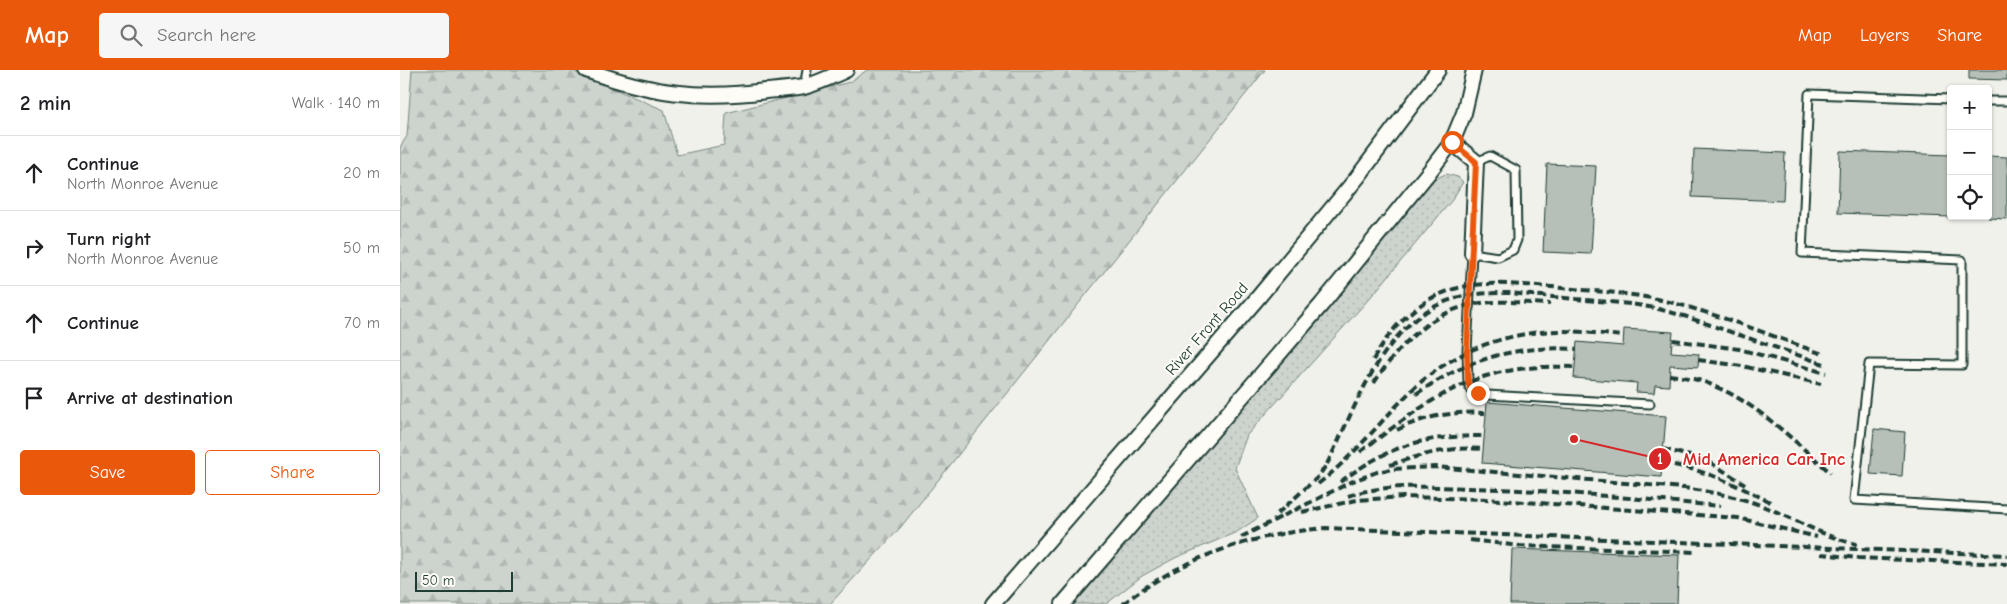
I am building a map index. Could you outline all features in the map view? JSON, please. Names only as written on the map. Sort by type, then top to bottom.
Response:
[{"type":"street","points":[[586,70],[644,88],[691,95],[731,96],[804,87],[846,70]]},
{"type":"street","name":"River Front Road","points":[[994,604],[1256,300],[1357,178],[1438,70]]},
{"type":"street","points":[[1063,604],[1322,304],[1452,142],[1464,113],[1474,70]]},
{"type":"street","points":[[1452,142],[1476,162],[1472,253]]},
{"type":"lane","points":[[804,87],[807,70]]},
{"type":"lane","points":[[1947,99],[1809,94],[1802,253],[1962,260],[1962,365],[1869,364],[1854,500],[2007,509]]},
{"type":"lane","points":[[1992,101],[2007,102]]},
{"type":"lane","points":[[1476,162],[1490,156],[1516,170],[1517,240],[1513,250],[1498,257],[1472,253],[1467,351],[1470,389],[1487,395],[1650,404]]},
{"type":"green space","points":[[412,70],[570,70],[664,110],[677,155],[724,145],[726,113],[850,82],[867,70],[1265,70],[900,528],[830,604],[400,604],[400,147],[407,136]]},
{"type":"green space","points":[[1446,174],[1458,177],[1463,182],[1452,200],[1376,291],[1247,435],[1235,468],[1258,518],[1237,532],[1175,558],[1142,576],[1106,604],[1072,604],[1372,255],[1428,185],[1434,179]]},
{"type":"building","points":[[1969,70],[2007,70],[2007,80],[1969,79]]},
{"type":"building","points":[[1694,149],[1785,153],[1783,201],[1692,197]]},
{"type":"building","points":[[1840,151],[1947,155],[1947,217],[1838,213]]},
{"type":"building","points":[[1992,156],[2007,157],[2007,219],[1992,218]]},
{"type":"building","points":[[1547,164],[1596,166],[1591,254],[1543,252]]},
{"type":"building","points":[[1624,329],[1673,332],[1671,352],[1699,354],[1698,367],[1670,365],[1669,386],[1655,385],[1654,393],[1636,392],[1637,383],[1574,378],[1577,342],[1623,346]]},
{"type":"building","points":[[1487,402],[1666,416],[1661,477],[1482,463]]},
{"type":"building","points":[[1874,429],[1905,432],[1902,476],[1870,474]]},
{"type":"building","points":[[1512,549],[1679,555],[1677,604],[1510,604]]},
{"type":"railway","points":[[1373,360],[1388,337],[1406,316],[1428,300],[1454,289],[1490,284],[1527,285],[1606,292],[1661,300],[1722,318],[1823,354]]},
{"type":"railway","points":[[1327,464],[1362,391],[1391,344],[1409,324],[1431,309],[1462,296],[1509,293],[1631,304],[1655,308],[1684,316],[1824,364]]},
{"type":"railway","points":[[1374,383],[1403,346],[1414,335],[1440,316],[1480,303],[1550,304]]},
{"type":"railway","points":[[1318,484],[1354,452],[1409,393],[1441,367],[1459,356],[1497,341],[1538,332],[1567,331],[1623,336]]},
{"type":"railway","points":[[1673,340],[1739,349],[1826,373]]},
{"type":"railway","points":[[1416,394],[1454,372],[1492,357],[1532,349],[1577,349]]},
{"type":"railway","points":[[1698,360],[1742,366],[1821,384]]},
{"type":"railway","points":[[1360,452],[1435,399],[1483,377],[1539,367],[1574,367]]},
{"type":"railway","points":[[1669,375],[1709,384],[1746,403],[1776,425],[1831,473]]},
{"type":"railway","points":[[1397,430],[1429,418],[1462,413],[1485,413]]},
{"type":"railway","points":[[1340,482],[1375,459],[1407,445],[1442,438],[1484,436]]},
{"type":"railway","points":[[1390,465],[1447,450],[1483,449]]},
{"type":"railway","points":[[1663,449],[1706,460],[1745,484]]},
{"type":"railway","points":[[1277,514],[1319,476],[1330,459]]},
{"type":"railway","points":[[1662,463],[1706,473],[1772,503]]},
{"type":"railway","points":[[1241,537],[1353,481],[1377,472],[1393,469],[1436,467],[1684,488],[1713,493],[1760,505],[1832,537],[1857,544]]},
{"type":"railway","points":[[1348,496],[1393,487],[1439,487],[1564,493],[1721,506]]},
{"type":"railway","points":[[1302,512],[1357,500],[1403,497],[1486,499],[1738,518],[1817,537]]},
{"type":"railway","points":[[1123,604],[1169,574],[1193,561],[1219,551],[1271,536],[1326,528],[2007,555]]},
{"type":"railway","points":[[1470,540],[1520,546],[1697,552]]},
{"type":"railway","points":[[1821,554],[1858,558],[2007,564]]},
{"type":"place","name":"Mid America Car Inc","points":[[1574,439]]},
{"type":"route","points":[[1452,142],[1476,162],[1467,351],[1468,382],[1470,389],[1478,393]]}]
